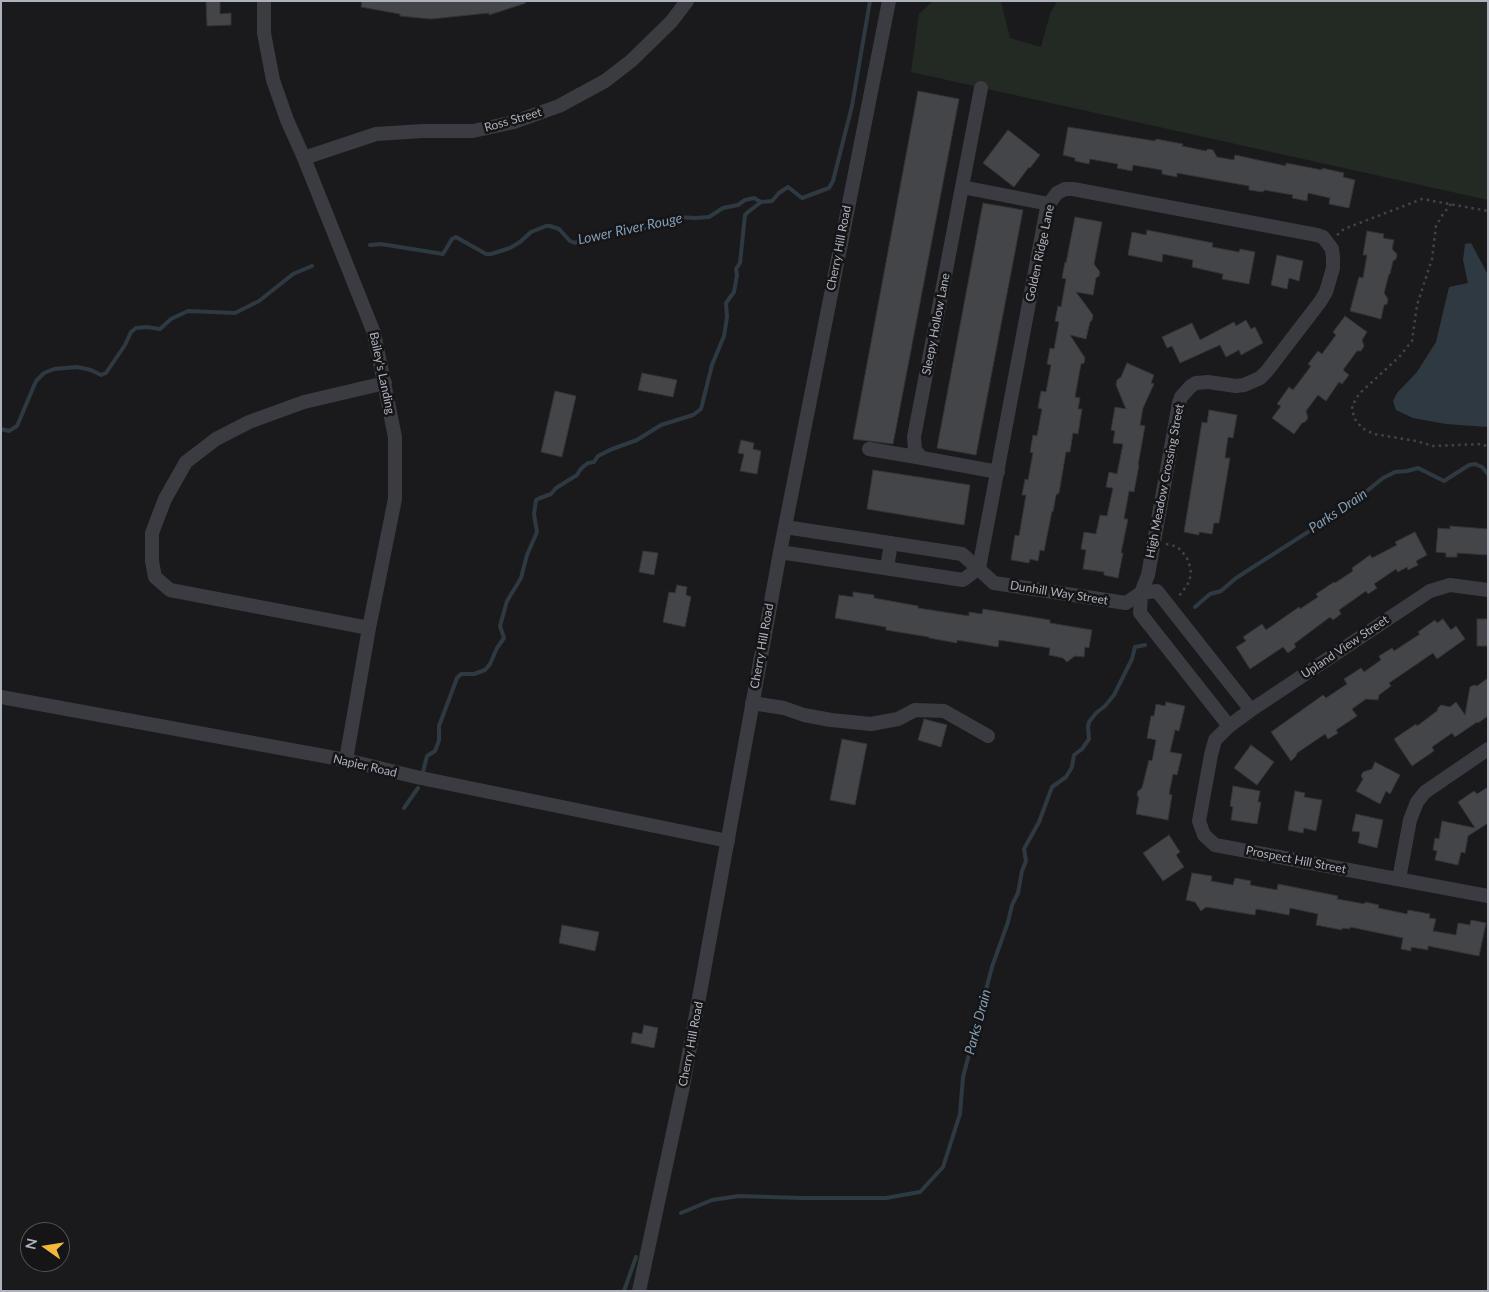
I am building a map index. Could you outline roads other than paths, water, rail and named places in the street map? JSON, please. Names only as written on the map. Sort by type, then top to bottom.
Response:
[{"type":"street","name":"Bailey's Landing","points":[[264,1],[264,33],[274,80],[287,120],[374,333],[395,438],[395,499],[369,628],[346,760]]},
{"type":"street","name":"Ross Street","points":[[304,158],[376,134],[423,130],[473,131],[514,122],[559,106],[605,81],[631,61],[671,22],[687,1]]},
{"type":"street","name":"Cherry Hill Road","points":[[639,1291],[683,1086],[780,552],[889,1]]},
{"type":"street","name":"Sleepy Hollow Lane","points":[[922,458],[915,450],[914,437],[981,88]]},
{"type":"street","points":[[962,187],[1049,204]]},
{"type":"street","name":"Golden Ridge Lane","points":[[979,568],[1049,204],[1054,196],[1065,189],[1073,189],[1317,235],[1323,237],[1330,245]]},
{"type":"street","name":"High Meadow Crossing Street","points":[[1141,593],[1148,575],[1181,397],[1196,383],[1208,382],[1236,386],[1252,382],[1263,376],[1326,292],[1334,257],[1330,245]]},
{"type":"street","points":[[369,628],[170,590],[155,577],[152,561],[152,533],[165,499],[186,462],[216,438],[248,422],[304,402],[385,383]]},
{"type":"street","points":[[870,449],[998,472]]},
{"type":"street","name":"Dunhill Way Street","points":[[785,527],[962,554],[994,583],[1126,604],[1141,593]]},
{"type":"street","points":[[887,568],[891,543]]},
{"type":"street","points":[[780,552],[963,580],[979,568]]},
{"type":"street","name":"Upland View Street","points":[[1215,740],[1229,726],[1251,710],[1430,591],[1450,585],[1488,590]]},
{"type":"street","points":[[1229,726],[1140,613],[1141,593],[1157,591],[1251,710]]},
{"type":"street","name":"Napier Road","points":[[1,697],[346,760],[416,777],[728,841]]},
{"type":"street","points":[[752,704],[784,708],[804,716],[871,724],[898,719],[915,710],[944,711],[988,736]]},
{"type":"street","name":"Prospect Hill Street","points":[[1215,740],[1210,755],[1199,821],[1204,835],[1215,845],[1488,896]]},
{"type":"street","points":[[1399,879],[1410,820],[1417,802],[1425,792],[1488,749]]},
{"type":"waterway","name":"Lower River Rouge","points":[[370,245],[381,244],[443,254],[452,239],[456,237],[486,254],[491,254],[510,248],[531,232],[546,226],[559,229],[570,241],[575,243],[589,235],[619,229],[645,228],[675,217],[709,217],[723,208],[738,205],[745,200],[754,198],[761,202],[772,201],[788,187],[802,198],[829,188],[833,181],[852,106],[870,1]]},
{"type":"waterway","points":[[423,772],[427,756],[435,751],[437,746],[439,726],[457,678],[461,674],[474,674],[485,670],[504,638],[500,626],[507,601],[521,578],[527,555],[537,532],[534,514],[536,500],[551,494],[556,488],[577,475],[588,463],[594,462],[598,456],[637,440],[661,425],[693,415],[701,409],[712,365],[724,336],[727,317],[726,303],[734,292],[737,275],[736,269],[740,263],[745,215],[761,202]]},
{"type":"waterway","name":"Lower River Rouge","points":[[1,429],[9,431],[17,426],[36,381],[44,373],[54,369],[77,367],[91,370],[101,375],[106,373],[125,345],[131,332],[136,328],[160,329],[171,319],[188,311],[235,313],[259,301],[293,274],[312,266]]},
{"type":"waterway","name":"Parks Drain","points":[[1195,607],[1210,594],[1221,591],[1236,578],[1347,507],[1383,478],[1395,472],[1418,468],[1444,481],[1469,465],[1475,464],[1482,467],[1488,474]]},
{"type":"waterway","name":"Parks Drain","points":[[681,1213],[712,1200],[739,1196],[886,1198],[920,1192],[943,1167],[960,1114],[963,1077],[992,967],[1012,905],[1018,893],[1026,861],[1024,849],[1039,822],[1052,787],[1066,777],[1072,767],[1074,755],[1082,749],[1089,739],[1089,722],[1114,695],[1132,659],[1135,647],[1145,645]]},
{"type":"waterway","points":[[404,808],[418,788]]},
{"type":"waterway","name":"Parks Drain","points":[[624,1291],[636,1257]]}]
